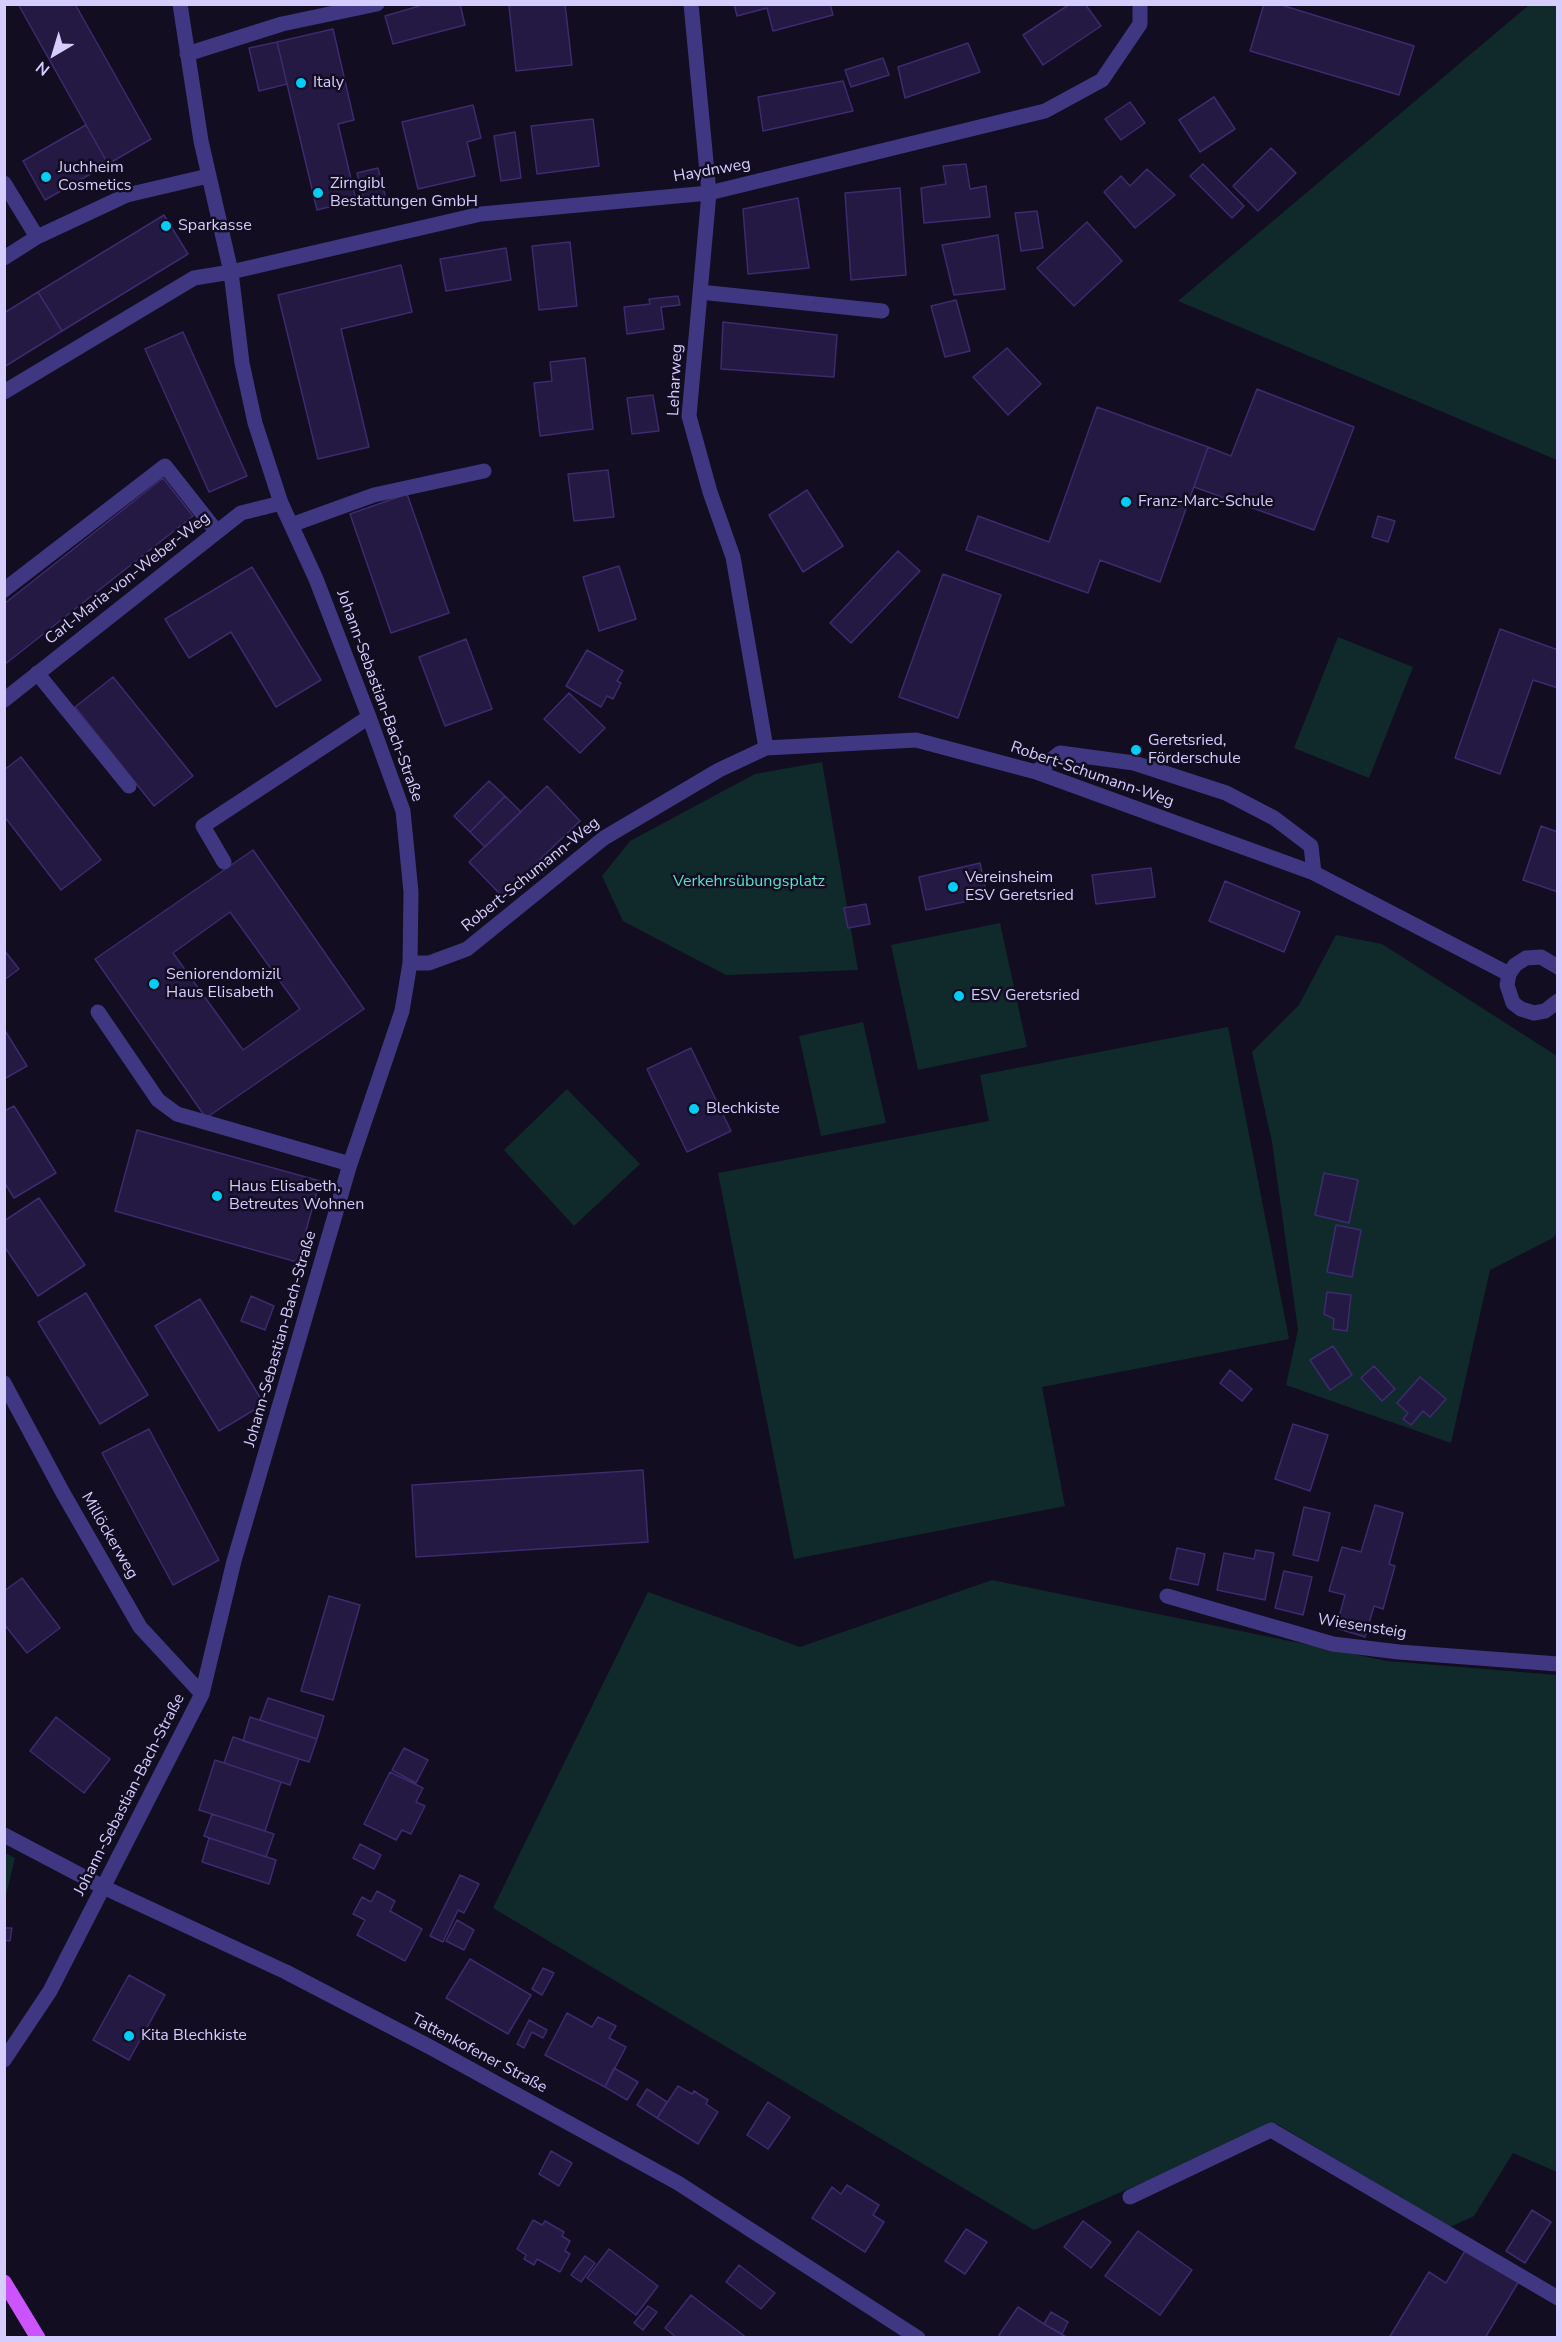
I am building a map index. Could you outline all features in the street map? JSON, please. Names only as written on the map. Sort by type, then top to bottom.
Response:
[{"type":"main road","points":[[4,2283],[38,2337]]},
{"type":"street","name":"Johann-Sebastian-Bach-Straße","points":[[4,2060],[50,1990],[202,1694],[234,1561],[350,1164],[402,1011],[410,963],[411,892],[403,811],[315,579],[281,503],[255,423],[244,373],[231,272],[208,176],[180,4]]},
{"type":"street","points":[[187,54],[282,24],[377,4]]},
{"type":"street","name":"Leharweg","points":[[691,4],[709,193],[689,416],[710,492],[733,557],[766,748]]},
{"type":"street","name":"Haydnweg","points":[[4,392],[194,278],[231,272],[481,214],[709,193],[1045,111],[1102,80],[1140,24],[1140,4]]},
{"type":"street","points":[[4,258],[37,237],[127,195],[208,176]]},
{"type":"street","points":[[4,183],[37,237]]},
{"type":"street","points":[[700,292],[882,311]]},
{"type":"street","points":[[4,591],[165,466],[217,532]]},
{"type":"street","points":[[291,525],[375,495],[484,471]]},
{"type":"street","name":"Carl-Maria-von-Weber-Weg","points":[[4,700],[241,513],[281,503]]},
{"type":"street","points":[[38,673],[129,786]]},
{"type":"street","points":[[224,862],[203,826],[369,717]]},
{"type":"street","name":"Robert-Schumann-Weg","points":[[410,963],[429,963],[467,950],[603,838],[719,770],[766,748],[916,740],[1036,772],[1314,873],[1509,974]]},
{"type":"street","points":[[1036,772],[1060,753],[1134,763],[1226,793],[1274,818],[1311,846],[1314,873]]},
{"type":"street","points":[[1557,967],[1550,961],[1536,956],[1526,958],[1515,965],[1509,974],[1507,985],[1513,1003],[1521,1009],[1534,1013],[1545,1011],[1557,1001]]},
{"type":"street","points":[[98,1012],[159,1100],[177,1114],[350,1164]]},
{"type":"street","name":"Millöckerweg","points":[[4,1383],[63,1493],[140,1627],[202,1694]]},
{"type":"street","name":"Wiesensteig","points":[[1167,1596],[1333,1644],[1399,1652],[1557,1664]]},
{"type":"street","name":"Tattenkofener Straße","points":[[4,1835],[103,1887],[286,1972],[430,2047],[678,2183],[918,2337]]},
{"type":"street","points":[[1130,2197],[1271,2130],[1557,2298]]},
{"type":"green space","points":[[1529,5],[1557,5],[1557,460],[1178,301]]},
{"type":"green space","points":[[1338,637],[1413,667],[1369,778],[1294,748]]},
{"type":"green space","name":"Verkehrsübungsplatz","points":[[822,762],[858,970],[726,975],[623,921],[602,876],[630,841],[755,774]]},
{"type":"green space","name":"ESV Geretsried","points":[[1000,923],[1027,1047],[918,1070],[891,945]]},
{"type":"green space","points":[[1336,935],[1382,944],[1557,1056],[1557,1233],[1553,1238],[1490,1270],[1451,1443],[1286,1385],[1298,1330],[1272,1142],[1252,1052],[1299,1005]]},
{"type":"green space","points":[[863,1022],[886,1123],[821,1136],[799,1036]]},
{"type":"green space","points":[[1228,1027],[1289,1339],[1042,1387],[1065,1506],[794,1559],[718,1173],[989,1121],[980,1075]]},
{"type":"green space","points":[[567,1089],[640,1164],[574,1226],[504,1150]]},
{"type":"green space","points":[[992,1580],[1387,1661],[1557,1675],[1557,2172],[1513,2153],[1474,2216],[1450,2227],[1277,2124],[1034,2230],[493,1908],[648,1592],[800,1647]]},
{"type":"green space","points":[[5,1853],[15,1858],[5,1899]]},
{"type":"building","points":[[18,4],[75,4],[151,139],[108,164]]},
{"type":"building","points":[[426,4],[460,4],[465,25],[393,44],[385,16]]},
{"type":"building","points":[[565,4],[572,65],[516,71],[509,6]]},
{"type":"building","points":[[734,4],[830,4],[833,15],[773,31],[767,8],[737,16]]},
{"type":"building","points":[[1070,4],[1085,4],[1101,26],[1043,65],[1023,35]]},
{"type":"building","points":[[1264,4],[1278,4],[1414,46],[1399,95],[1250,51]]},
{"type":"building","points":[[333,29],[354,120],[338,124],[356,200],[317,210],[277,42]]},
{"type":"building","points":[[277,42],[287,84],[259,91],[249,48]]},
{"type":"building","points":[[968,43],[980,72],[905,98],[898,67]]},
{"type":"building","points":[[883,58],[889,75],[851,87],[845,70]]},
{"type":"building","points":[[843,81],[853,111],[763,131],[758,97]]},
{"type":"building","points":[[1214,97],[1235,129],[1200,152],[1179,120]]},
{"type":"building","points":[[1130,102],[1145,123],[1121,140],[1105,119]]},
{"type":"building","points":[[473,105],[481,138],[467,142],[475,176],[418,189],[402,122]]},
{"type":"building","points":[[593,119],[599,166],[537,174],[531,126]]},
{"type":"building","points":[[86,125],[108,164],[45,200],[23,161]]},
{"type":"building","points":[[515,132],[521,178],[501,181],[494,136]]},
{"type":"building","points":[[1271,148],[1296,173],[1258,211],[1233,186]]},
{"type":"building","points":[[966,164],[970,189],[986,186],[990,217],[924,223],[921,188],[946,184],[943,166]]},
{"type":"building","points":[[1203,164],[1244,206],[1232,218],[1190,176]]},
{"type":"building","points":[[378,168],[386,199],[365,204],[357,173]]},
{"type":"building","points":[[1147,169],[1175,195],[1135,228],[1104,192],[1121,176],[1130,186]]},
{"type":"building","points":[[900,188],[906,275],[851,280],[845,193]]},
{"type":"building","points":[[798,198],[809,268],[748,274],[743,209]]},
{"type":"building","points":[[1037,211],[1043,248],[1021,251],[1015,213]]},
{"type":"building","points":[[164,215],[188,254],[62,331],[38,292]]},
{"type":"building","points":[[1087,222],[1122,261],[1074,306],[1037,268]]},
{"type":"building","points":[[998,235],[1005,289],[954,295],[942,245]]},
{"type":"building","points":[[570,242],[577,306],[539,310],[532,246]]},
{"type":"building","points":[[506,248],[511,280],[446,291],[440,259]]},
{"type":"building","points":[[401,265],[412,312],[341,329],[369,447],[318,459],[278,295]]},
{"type":"building","points":[[38,292],[62,331],[4,367],[4,313]]},
{"type":"building","points":[[678,296],[680,305],[661,307],[664,329],[627,334],[624,307],[650,304],[649,299]]},
{"type":"building","points":[[956,300],[970,351],[945,357],[931,306]]},
{"type":"building","points":[[723,322],[837,335],[834,377],[721,369]]},
{"type":"building","points":[[183,332],[247,476],[209,492],[145,349]]},
{"type":"building","points":[[1007,348],[1041,384],[1008,415],[973,377]]},
{"type":"building","points":[[585,358],[593,429],[540,436],[534,383],[552,381],[550,362]]},
{"type":"building","points":[[1257,389],[1354,427],[1314,530],[1194,487],[1208,447],[1231,456]]},
{"type":"building","points":[[653,395],[659,431],[632,434],[627,398]]},
{"type":"building","name":"Franz-Marc-Schule","points":[[1097,407],[1208,447],[1160,582],[1100,560],[1088,593],[966,550],[978,516],[1049,542]]},
{"type":"building","points":[[608,470],[614,517],[574,521],[568,474]]},
{"type":"building","points":[[163,478],[193,516],[4,665],[4,604]]},
{"type":"building","points":[[807,490],[843,546],[803,572],[769,515]]},
{"type":"building","points":[[407,494],[449,613],[391,633],[350,514]]},
{"type":"building","points":[[1378,516],[1395,521],[1388,542],[1372,537]]},
{"type":"building","points":[[898,551],[920,571],[851,643],[830,623]]},
{"type":"building","points":[[619,566],[636,619],[599,631],[583,577]]},
{"type":"building","points":[[252,567],[321,680],[276,707],[231,632],[189,658],[165,619]]},
{"type":"building","points":[[943,574],[1001,595],[958,718],[899,697]]},
{"type":"building","points":[[1500,629],[1558,650],[1558,688],[1533,680],[1500,774],[1455,758]]},
{"type":"building","points":[[466,639],[492,709],[445,726],[419,657]]},
{"type":"building","points":[[587,650],[623,671],[617,681],[621,683],[613,699],[607,696],[601,707],[566,686]]},
{"type":"building","points":[[113,677],[193,776],[154,806],[75,707]]},
{"type":"building","points":[[569,693],[605,728],[580,753],[544,719]]},
{"type":"building","points":[[21,757],[101,860],[61,890],[4,816],[4,770]]},
{"type":"building","points":[[489,781],[505,796],[470,832],[454,816]]},
{"type":"building","points":[[547,786],[580,821],[502,896],[469,862]]},
{"type":"building","points":[[505,796],[521,812],[485,847],[470,832]]},
{"type":"building","points":[[1541,826],[1558,832],[1558,892],[1523,880]]},
{"type":"building","name":"Seniorendomizil Haus Elisabeth","points":[[253,850],[364,1009],[206,1118],[95,959]],"holes":[[[230,912],[300,1009],[243,1050],[173,953]]]},
{"type":"building","name":"Vereinsheim ESV Geretsried","points":[[980,863],[987,897],[926,910],[919,877]]},
{"type":"building","points":[[1151,868],[1155,897],[1096,904],[1092,875]]},
{"type":"building","points":[[1225,881],[1300,912],[1284,952],[1209,921]]},
{"type":"building","points":[[866,904],[870,924],[848,928],[844,908]]},
{"type":"building","points":[[4,950],[19,969],[4,980]]},
{"type":"building","points":[[4,1029],[27,1066],[4,1079]]},
{"type":"building","points":[[691,1048],[731,1131],[687,1152],[647,1069]]},
{"type":"building","points":[[14,1106],[56,1173],[14,1198],[4,1182],[4,1111]]},
{"type":"building","name":"Haus Elisabeth, Betreutes Wohnen","points":[[137,1130],[320,1181],[297,1262],[115,1211]]},
{"type":"building","points":[[1324,1173],[1358,1180],[1349,1223],[1315,1215]]},
{"type":"building","points":[[39,1198],[85,1265],[38,1296],[4,1246],[4,1221]]},
{"type":"building","points":[[1336,1225],[1361,1230],[1352,1277],[1327,1272]]},
{"type":"building","points":[[1327,1292],[1351,1295],[1347,1331],[1333,1329],[1334,1319],[1324,1314]]},
{"type":"building","points":[[86,1293],[148,1395],[100,1424],[38,1322]]},
{"type":"building","points":[[251,1296],[274,1306],[265,1330],[241,1321]]},
{"type":"building","points":[[200,1299],[264,1404],[219,1431],[155,1326]]},
{"type":"building","points":[[1333,1346],[1352,1375],[1330,1390],[1310,1360]]},
{"type":"building","points":[[1374,1366],[1395,1389],[1382,1401],[1361,1378]]},
{"type":"building","points":[[1230,1370],[1252,1389],[1242,1401],[1220,1383]]},
{"type":"building","points":[[1420,1377],[1446,1399],[1430,1417],[1423,1411],[1411,1425],[1403,1419],[1408,1413],[1397,1403]]},
{"type":"building","points":[[1293,1424],[1328,1435],[1310,1491],[1275,1479]]},
{"type":"building","points":[[149,1429],[219,1560],[173,1585],[102,1453]]},
{"type":"building","points":[[643,1470],[648,1542],[416,1557],[412,1485]]},
{"type":"building","points":[[1375,1505],[1403,1513],[1389,1564],[1395,1566],[1383,1609],[1374,1606],[1365,1637],[1336,1628],[1345,1595],[1329,1591],[1342,1547],[1361,1552]]},
{"type":"building","points":[[1304,1507],[1330,1513],[1318,1561],[1293,1555]]},
{"type":"building","points":[[1177,1548],[1205,1554],[1198,1585],[1170,1579]]},
{"type":"building","points":[[1256,1550],[1274,1553],[1265,1600],[1217,1590],[1224,1553],[1254,1559]]},
{"type":"building","points":[[1284,1571],[1312,1577],[1303,1615],[1275,1608]]},
{"type":"building","points":[[22,1578],[60,1628],[27,1653],[4,1624],[4,1591]]},
{"type":"building","points":[[329,1596],[360,1605],[333,1700],[301,1691]]},
{"type":"building","points":[[268,1698],[324,1716],[317,1739],[260,1720]]},
{"type":"building","points":[[56,1717],[110,1759],[84,1793],[30,1751]]},
{"type":"building","points":[[250,1717],[317,1739],[309,1762],[243,1741]]},
{"type":"building","points":[[233,1737],[299,1759],[290,1785],[224,1763]]},
{"type":"building","points":[[404,1748],[428,1760],[416,1783],[392,1770]]},
{"type":"building","points":[[215,1760],[281,1782],[265,1831],[199,1810]]},
{"type":"building","points":[[390,1772],[423,1788],[416,1802],[425,1806],[411,1834],[402,1830],[396,1840],[364,1824]]},
{"type":"building","points":[[212,1814],[274,1834],[266,1857],[204,1836]]},
{"type":"building","points":[[209,1838],[276,1860],[269,1884],[202,1862]]},
{"type":"building","points":[[360,1844],[381,1855],[374,1869],[353,1858]]},
{"type":"building","points":[[460,1875],[479,1884],[464,1913],[458,1910],[443,1942],[430,1936]]},
{"type":"building","points":[[377,1891],[395,1901],[390,1911],[422,1929],[405,1961],[357,1935],[365,1920],[353,1914],[362,1897],[371,1902]]},
{"type":"building","points":[[457,1920],[474,1930],[464,1950],[446,1941]]},
{"type":"building","points":[[4,1928],[12,1928],[10,1941],[4,1940]]},
{"type":"building","points":[[470,1959],[531,1995],[508,2034],[446,1998]]},
{"type":"building","points":[[543,1968],[554,1973],[542,1995],[532,1989]]},
{"type":"building","points":[[129,1975],[165,1995],[129,2060],[93,2040]]},
{"type":"building","points":[[567,2013],[592,2027],[598,2017],[616,2026],[609,2038],[626,2047],[605,2087],[545,2055]]},
{"type":"building","points":[[529,2020],[547,2030],[543,2038],[532,2032],[524,2048],[517,2044]]},
{"type":"building","points":[[614,2068],[638,2082],[627,2100],[605,2087]]},
{"type":"building","points":[[678,2086],[692,2094],[694,2091],[708,2100],[706,2104],[718,2112],[698,2144],[657,2118]]},
{"type":"building","points":[[647,2089],[667,2102],[657,2118],[637,2105]]},
{"type":"building","points":[[768,2102],[790,2117],[768,2149],[747,2135]]},
{"type":"building","points":[[551,2151],[572,2163],[559,2186],[539,2174]]},
{"type":"building","points":[[847,2185],[879,2205],[873,2215],[884,2222],[865,2252],[812,2218],[832,2187],[841,2194]]},
{"type":"building","points":[[1532,2210],[1551,2222],[1525,2263],[1506,2251]]},
{"type":"building","points":[[533,2220],[542,2225],[545,2221],[564,2232],[562,2236],[570,2241],[565,2251],[570,2254],[560,2272],[537,2259],[534,2265],[524,2259],[526,2255],[517,2249]]},
{"type":"building","points":[[1083,2221],[1111,2242],[1091,2268],[1064,2247]]},
{"type":"building","points":[[966,2229],[987,2242],[965,2274],[945,2261]]},
{"type":"building","points":[[1138,2231],[1192,2270],[1160,2315],[1105,2276]]},
{"type":"building","points":[[609,2249],[658,2286],[636,2315],[587,2278]]},
{"type":"building","points":[[1466,2249],[1519,2281],[1485,2338],[1389,2338],[1429,2272],[1446,2283]]},
{"type":"building","points":[[585,2256],[595,2263],[581,2282],[571,2275]]},
{"type":"building","points":[[739,2265],[775,2293],[761,2309],[726,2282]]},
{"type":"building","points":[[691,2295],[747,2338],[677,2338],[665,2328]]},
{"type":"building","points":[[648,2306],[657,2312],[643,2330],[634,2323]]},
{"type":"building","points":[[1018,2307],[1068,2338],[1002,2338],[999,2335]]},
{"type":"building","points":[[1051,2312],[1068,2322],[1062,2334],[1044,2324]]},
{"type":"place","name":"Italy","points":[[301,83]]},
{"type":"place","name":"Juchheim Cosmetics","points":[[46,177]]},
{"type":"place","name":"Zirngibl Bestattungen GmbH","points":[[318,193]]},
{"type":"place","name":"Sparkasse","points":[[166,226]]},
{"type":"place","name":"Franz-Marc-Schule","points":[[1126,502]]},
{"type":"place","name":"Geretsried, Förderschule","points":[[1136,750]]},
{"type":"place","name":"Vereinsheim ESV Geretsried","points":[[953,887]]},
{"type":"place","name":"Seniorendomizil Haus Elisabeth","points":[[154,984]]},
{"type":"place","name":"ESV Geretsried","points":[[959,996]]},
{"type":"place","name":"Blechkiste","points":[[694,1109]]},
{"type":"place","name":"Haus Elisabeth, Betreutes Wohnen","points":[[217,1196]]},
{"type":"place","name":"Kita Blechkiste","points":[[129,2036]]}]
